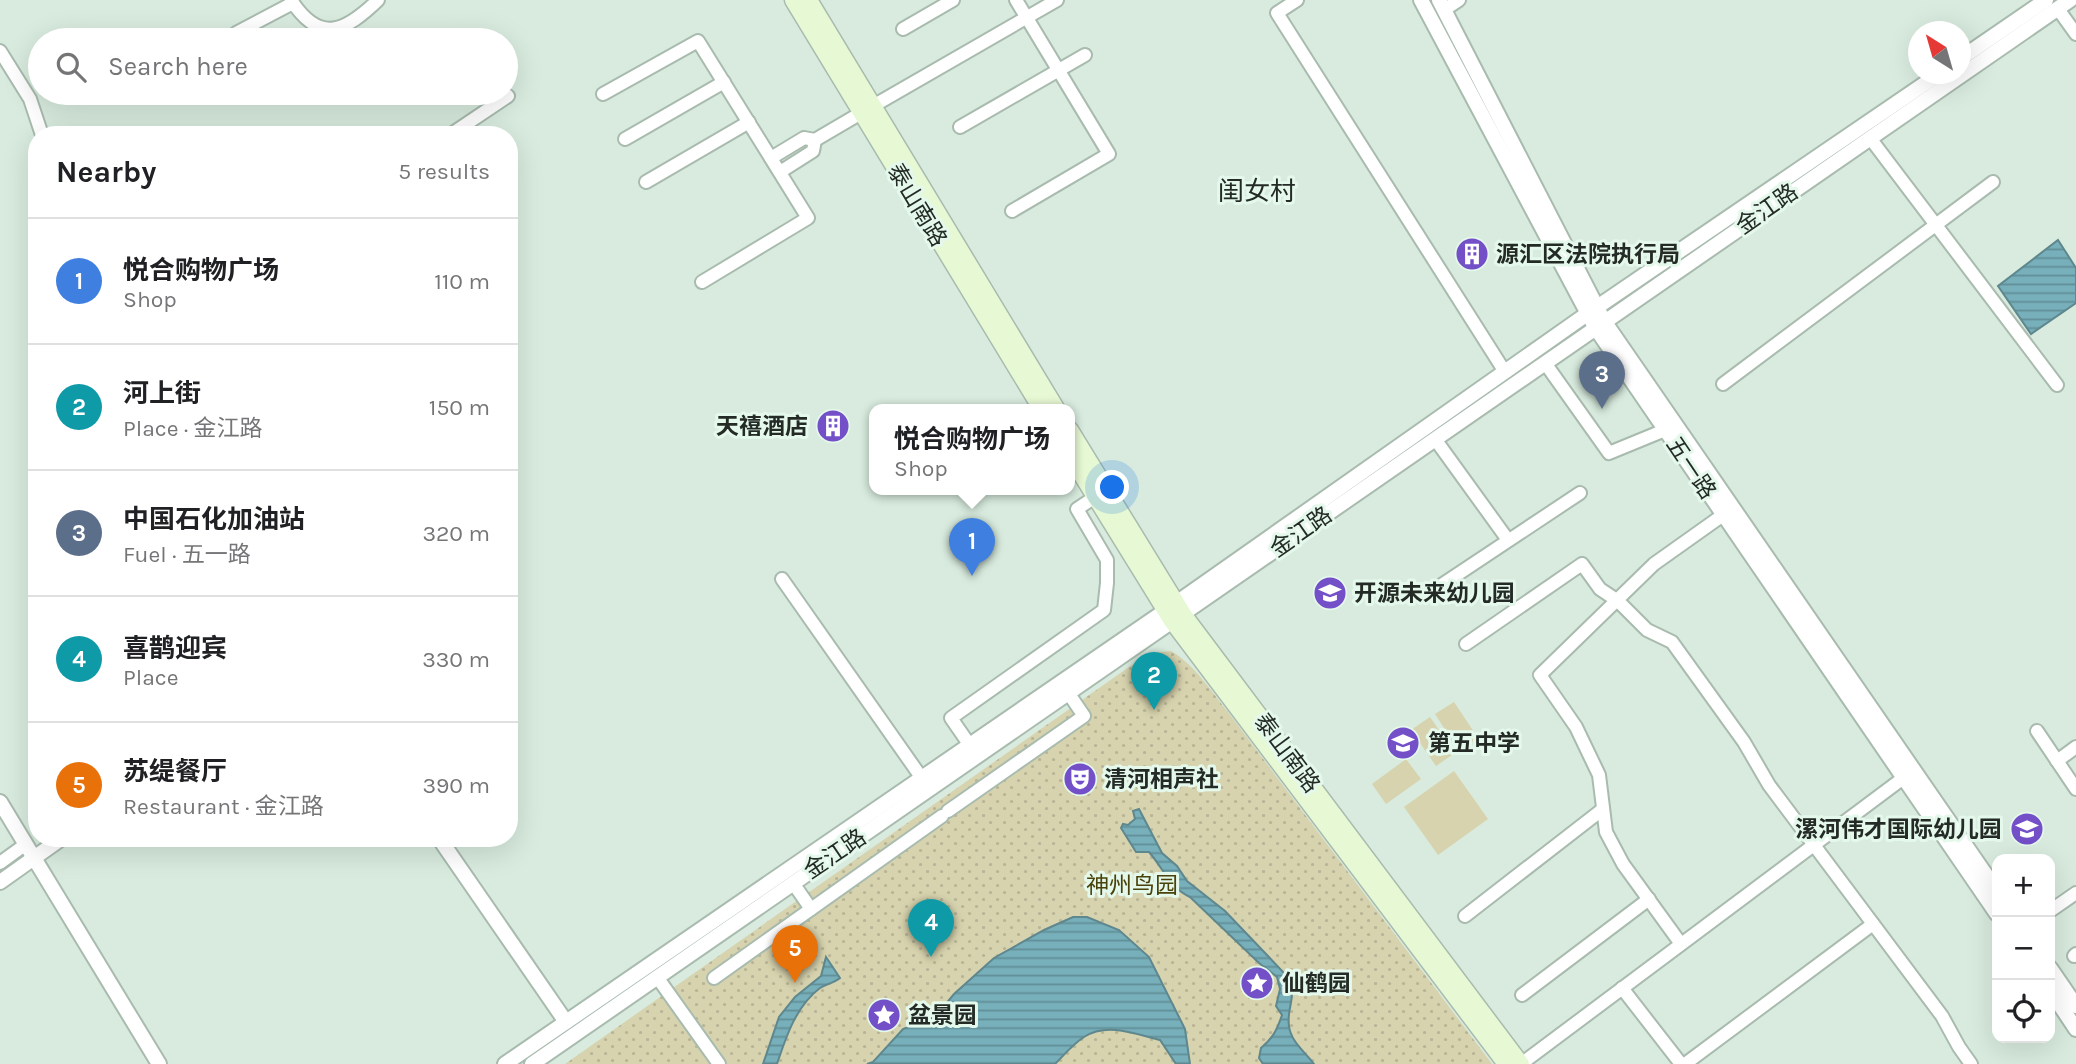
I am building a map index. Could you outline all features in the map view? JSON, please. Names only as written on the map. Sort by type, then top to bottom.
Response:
[{"type":"main road","name":"泰山南路","points":[[793,0],[867,109],[1054,404]]},
{"type":"main road","name":"泰山南路","points":[[809,0],[867,109],[1039,404]]},
{"type":"main road","name":"泰山南路","points":[[1075,454],[1174,612],[1521,1064]]},
{"type":"main road","name":"泰山南路","points":[[1075,455],[1095,497],[1174,612],[1506,1064]]},
{"type":"street","points":[[339,28],[379,0]]},
{"type":"street","points":[[903,29],[953,0]]},
{"type":"street","points":[[1012,211],[1108,154],[1017,0]]},
{"type":"street","points":[[771,158],[804,138],[815,140],[1057,0]]},
{"type":"street","points":[[1297,0],[1277,13],[1505,372]]},
{"type":"street","name":"五一路","points":[[1421,0],[1596,318],[1664,430],[1909,774],[1992,884]]},
{"type":"street","points":[[1441,5],[1459,0]]},
{"type":"street","points":[[245,28],[292,2],[320,28]]},
{"type":"street","points":[[1971,53],[2057,2],[2076,34]]},
{"type":"street","name":"金江路","points":[[532,1064],[657,977],[921,777],[1174,612],[1371,474],[1505,372],[1596,318],[1870,138],[2057,2]]},
{"type":"street","name":"五一路","points":[[1441,5],[1596,318],[1909,774],[1992,906]]},
{"type":"street","points":[[603,94],[698,41],[808,218],[702,282]]},
{"type":"street","points":[[0,51],[28,96]]},
{"type":"street","points":[[960,127],[1085,55]]},
{"type":"street","points":[[625,139],[724,82]]},
{"type":"street","name":"金江路","points":[[1371,474],[1435,439],[1545,363],[1596,318],[1925,84]]},
{"type":"street","points":[[32,105],[39,126]]},
{"type":"street","points":[[463,126],[495,105]]},
{"type":"street","points":[[646,183],[749,122]]},
{"type":"street","points":[[1870,138],[2057,385]]},
{"type":"street","points":[[780,172],[813,151],[815,140]]},
{"type":"street","points":[[1723,384],[1993,182]]},
{"type":"street","points":[[1545,363],[1609,453],[1664,430]]},
{"type":"street","points":[[1435,439],[1508,540]]},
{"type":"street","points":[[1431,592],[1580,493]]},
{"type":"street","points":[[978,756],[951,718],[1104,610],[1107,560],[1077,509],[1095,497]]},
{"type":"street","points":[[1681,944],[1623,864],[1606,832],[1600,775],[1576,727],[1540,675],[1654,564],[1723,515]]},
{"type":"street","points":[[1466,644],[1582,564],[1600,589],[1617,601],[1647,630],[1672,642],[1744,742],[1769,785],[1942,1016],[1958,1047],[1971,1064]]},
{"type":"street","points":[[782,579],[921,777]]},
{"type":"street","name":"金江路","points":[[505,1064],[978,756],[1069,694],[1174,612]]},
{"type":"street","points":[[714,978],[1084,716],[1069,694]]},
{"type":"street","points":[[2037,732],[2076,789]]},
{"type":"street","points":[[2057,761],[2076,747]]},
{"type":"street","points":[[1521,1064],[1909,774]]},
{"type":"street","points":[[0,802],[159,1064]]},
{"type":"street","points":[[1465,916],[1603,809]]},
{"type":"street","points":[[0,863],[26,844]]},
{"type":"street","points":[[0,881],[49,847]]},
{"type":"street","points":[[445,847],[566,1022]]},
{"type":"street","points":[[789,877],[811,909]]},
{"type":"street","points":[[2055,908],[2076,893]]},
{"type":"street","points":[[1522,995],[1648,899]]},
{"type":"street","points":[[1622,988],[1683,1064],[1873,924]]},
{"type":"street","points":[[2055,975],[2076,1006]]},
{"type":"street","points":[[657,977],[719,1064]]},
{"type":"street","points":[[2055,998],[2076,1029]]},
{"type":"green space","name":"神州鸟园","points":[[1171,651],[1188,663],[1209,687],[1492,1064],[565,1064],[1129,667],[1151,653]]},
{"type":"green space","points":[[1454,702],[1478,738],[1459,751],[1435,714]]},
{"type":"green space","points":[[1430,717],[1455,753],[1436,766],[1411,730]]},
{"type":"green space","points":[[1406,759],[1421,779],[1386,804],[1372,784]]},
{"type":"green space","points":[[1454,771],[1488,819],[1438,855],[1404,807]]},
{"type":"water","points":[[2058,240],[2076,268],[2076,303],[2031,334],[1998,286]]},
{"type":"water","points":[[1139,809],[1162,853],[1177,866],[1187,881],[1225,911],[1286,975],[1292,989],[1290,1032],[1314,1064],[1263,1064],[1259,1058],[1261,1048],[1269,1041],[1282,1015],[1276,1006],[1280,989],[1277,977],[1177,888],[1149,852],[1136,852],[1121,828],[1123,824],[1128,825],[1135,819],[1133,811]]},
{"type":"water","points":[[1073,917],[1087,917],[1119,930],[1149,957],[1185,1029],[1190,1064],[1176,1064],[1160,1040],[1131,1032],[1102,1030],[1084,1037],[1055,1064],[867,1064],[873,1062],[903,1029],[936,1016],[954,994],[994,958]]},
{"type":"water","points":[[826,957],[840,978],[820,988],[804,1004],[788,1033],[777,1064],[763,1064],[779,1017],[795,997],[821,976]]},
{"type":"place","name":"源汇区法院执行局","points":[[1472,254]]},
{"type":"place","name":"中国石化加油站","points":[[1602,409]]},
{"type":"place","name":"天禧酒店","points":[[833,426]]},
{"type":"place","name":"悦合购物广场","points":[[972,576]]},
{"type":"place","name":"开源未来幼儿园","points":[[1330,593]]},
{"type":"place","name":"河上街","points":[[1154,710]]},
{"type":"place","name":"第五中学","points":[[1403,743]]},
{"type":"place","name":"清河相声社","points":[[1080,779]]},
{"type":"place","name":"漯河伟才国际幼儿园","points":[[2027,829]]},
{"type":"place","name":"喜鹊迎宾","points":[[931,957]]},
{"type":"place","name":"苏缇餐厅","points":[[795,983]]},
{"type":"place","name":"仙鹤园","points":[[1257,983]]},
{"type":"place","name":"盆景园","points":[[884,1015]]},
{"type":"district","name":"闺女村","points":[[1257,191]]}]
